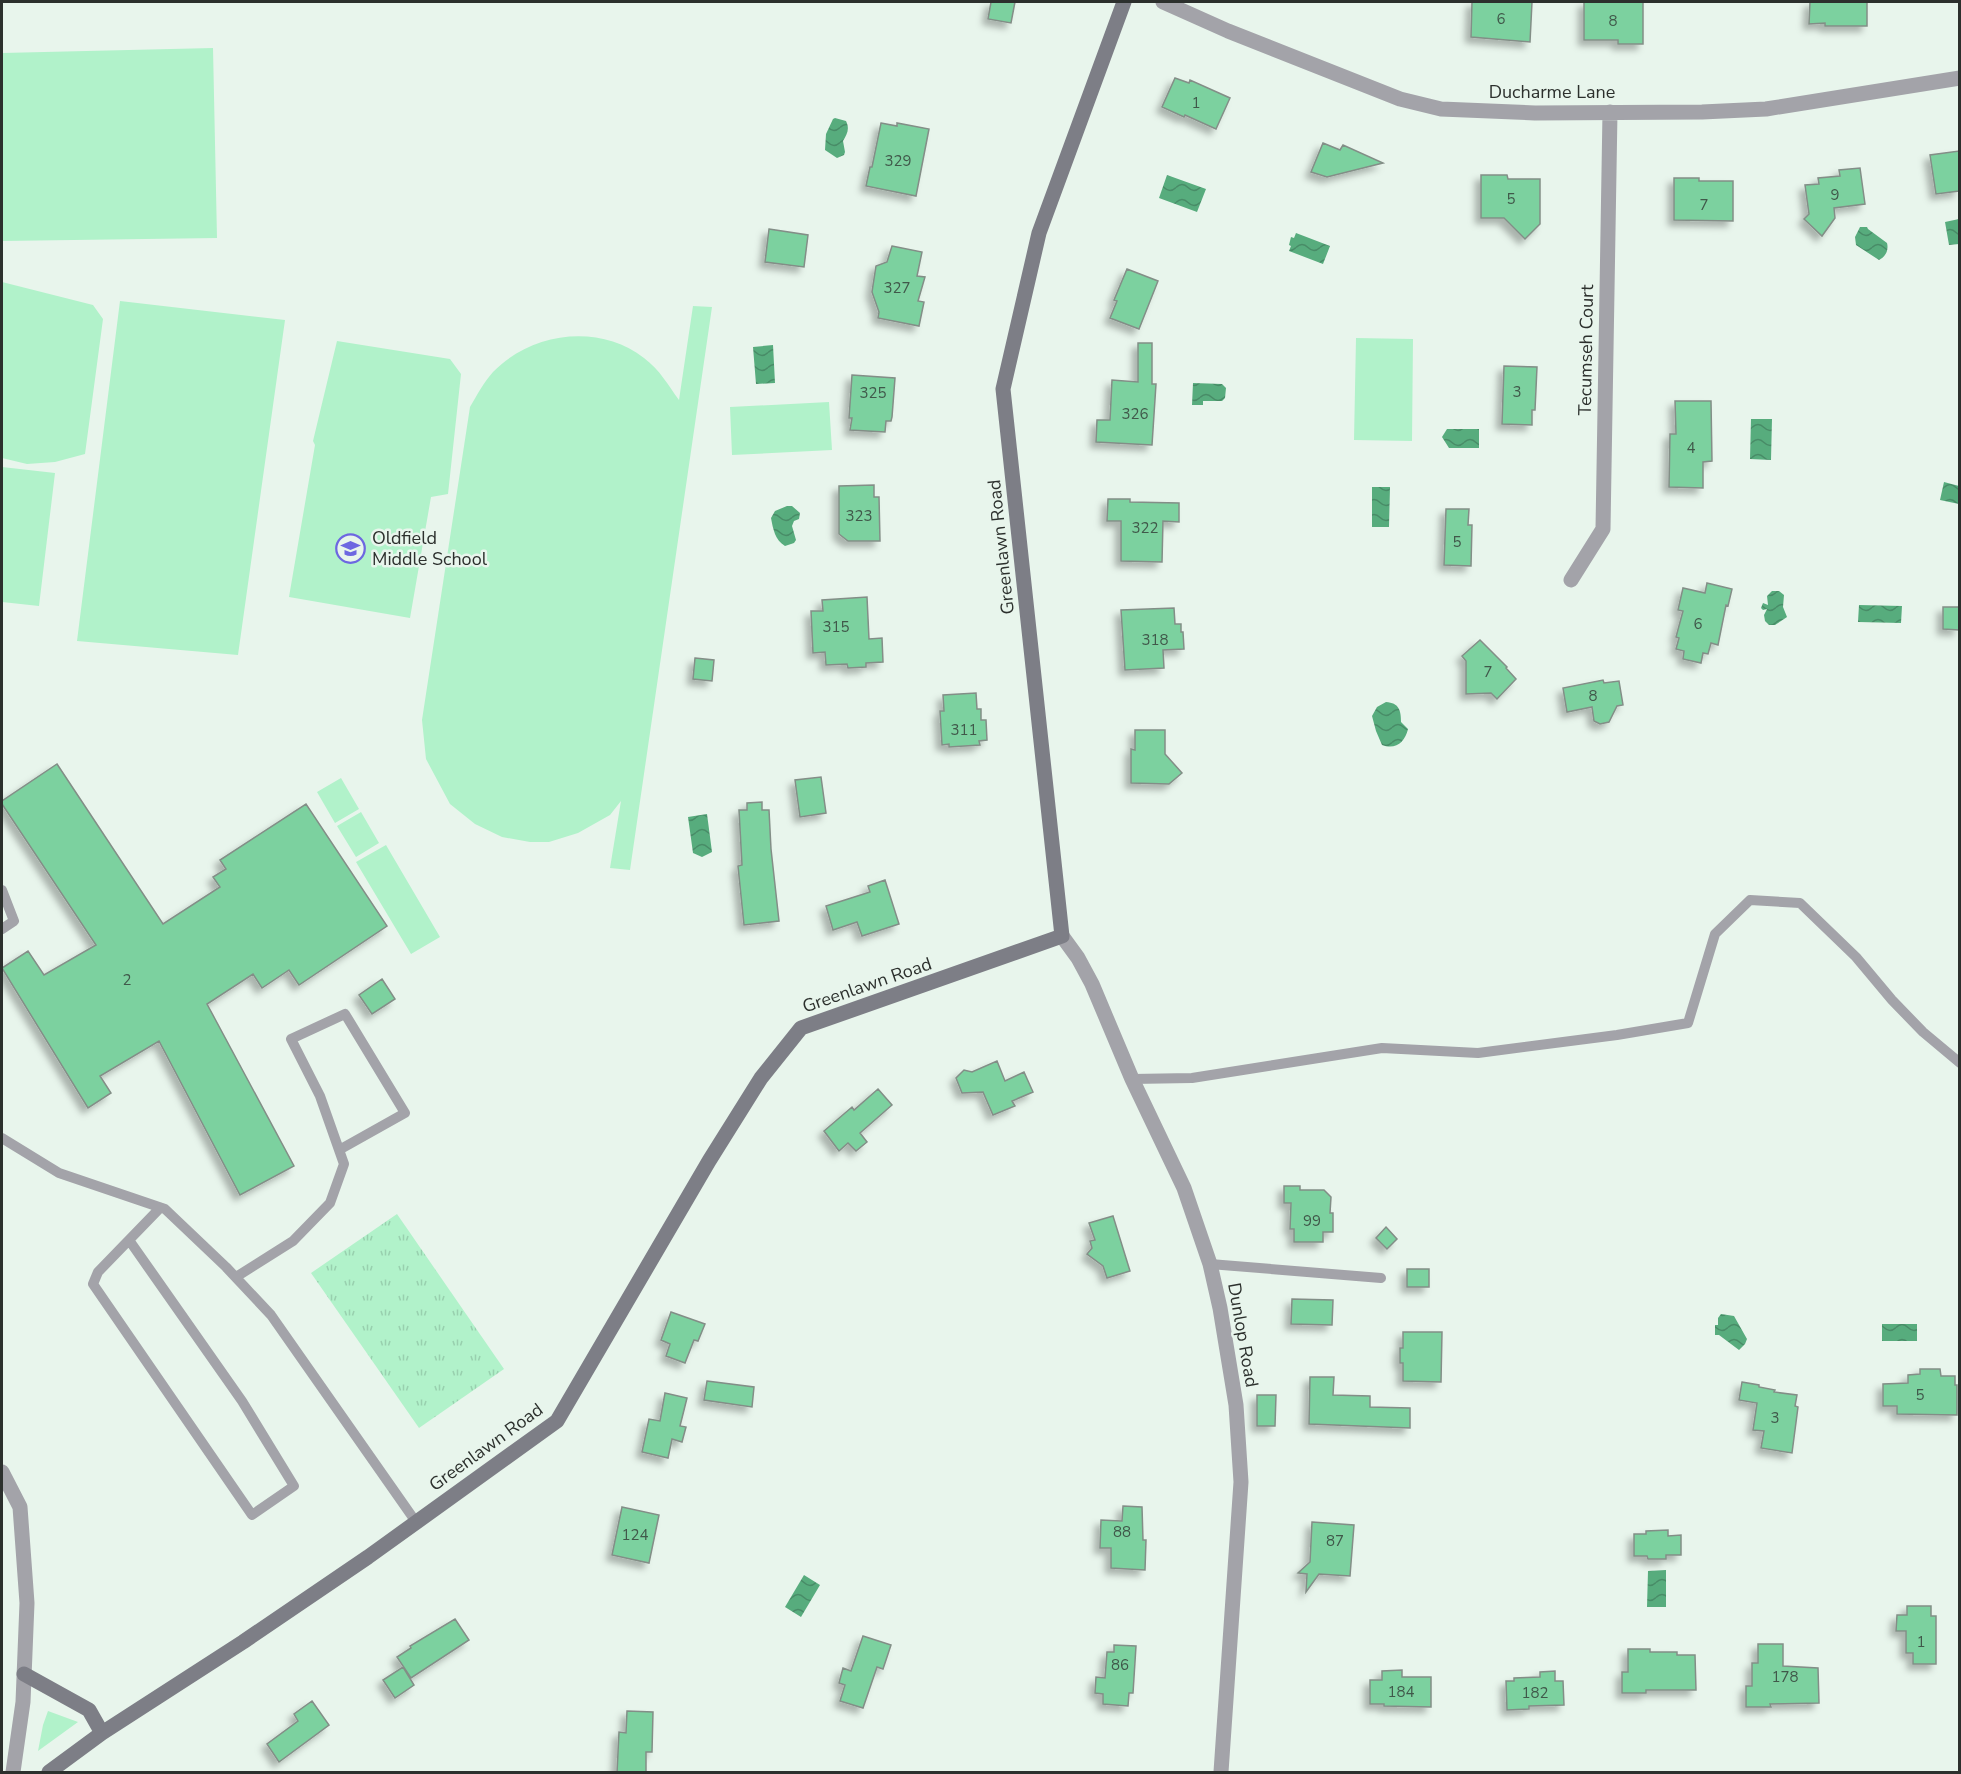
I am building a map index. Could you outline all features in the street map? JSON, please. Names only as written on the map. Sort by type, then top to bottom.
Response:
[{"type":"main road","name":"Greenlawn Road","points":[[49,1773],[102,1733],[243,1642],[557,1421],[709,1161],[761,1078],[801,1028],[1062,936],[1003,389],[1039,234],[1124,2]]},
{"type":"main road","points":[[24,1674],[89,1710],[102,1733]]},
{"type":"street","name":"Ducharme Lane","points":[[1163,2],[1228,31],[1400,99],[1441,109],[1485,112],[1702,112],[1766,109],[1959,78]]},
{"type":"street","name":"Tecumseh Court","points":[[1570,580],[1603,530],[1610,112]]},
{"type":"street","name":"Dunlop Road","points":[[1062,936],[1078,958],[1092,984],[1132,1079],[1184,1188],[1210,1264],[1236,1405],[1241,1482],[1221,1773]]},
{"type":"street","points":[[2,1472],[20,1507],[27,1603],[23,1702],[13,1773]]},
{"type":"lane","points":[[2,890],[14,921],[2,929]]},
{"type":"lane","points":[[1132,1079],[1191,1078],[1382,1048],[1478,1053],[1617,1035],[1688,1023],[1715,934],[1750,900],[1800,903],[1856,957],[1923,1032],[1959,1063]]},
{"type":"lane","points":[[236,1277],[293,1241],[330,1203],[345,1164],[339,1150],[320,1096],[291,1039],[345,1014],[405,1113],[339,1150]]},
{"type":"lane","points":[[2,1138],[59,1173],[165,1209],[236,1277],[271,1315],[416,1522]]},
{"type":"lane","points":[[129,1240],[242,1401],[294,1486],[252,1515],[93,1284],[98,1272],[129,1240],[160,1208]]},
{"type":"lane","points":[[1210,1264],[1382,1278]]},
{"type":"green space","points":[[213,48],[217,238],[2,241],[2,53]]},
{"type":"green space","points":[[2,282],[93,305],[103,319],[85,454],[55,462],[27,464],[2,458]]},
{"type":"green space","points":[[120,301],[285,320],[238,655],[77,641]]},
{"type":"green space","points":[[693,306],[712,307],[630,870],[610,868],[621,801],[610,815],[578,833],[549,842],[530,842],[502,837],[475,824],[450,804],[426,759],[422,720],[470,407],[484,384],[493,372],[509,358],[527,348],[566,337],[587,337],[607,340],[626,347],[644,358],[659,373],[679,400]]},
{"type":"green space","points":[[1356,338],[1413,339],[1412,441],[1354,440]]},
{"type":"green space","points":[[337,341],[450,359],[461,374],[448,494],[431,497],[410,618],[289,597],[315,445],[313,441]]},
{"type":"green space","points":[[829,402],[832,450],[732,455],[730,407]]},
{"type":"green space","points":[[2,467],[55,473],[39,606],[2,602]]},
{"type":"green space","points":[[341,778],[359,809],[335,823],[317,792]]},
{"type":"green space","points":[[361,812],[379,843],[356,857],[337,826]]},
{"type":"green space","points":[[386,845],[440,937],[411,954],[356,862]]},
{"type":"green space","points":[[397,1214],[504,1369],[419,1428],[311,1273]]},
{"type":"green space","points":[[48,1711],[78,1722],[38,1751],[43,1725]]},
{"type":"water","points":[[835,118],[846,121],[848,127],[843,141],[844,155],[837,158],[825,150],[826,134]]},
{"type":"water","points":[[1167,175],[1206,189],[1197,212],[1159,198]]},
{"type":"water","points":[[1959,219],[1959,244],[1949,245],[1945,222]]},
{"type":"water","points":[[1860,227],[1867,227],[1887,243],[1887,251],[1881,259],[1879,260],[1856,245],[1855,237]]},
{"type":"water","points":[[1296,233],[1330,246],[1323,264],[1289,251],[1291,237],[1294,238]]},
{"type":"water","points":[[773,345],[775,383],[756,384],[753,347]]},
{"type":"water","points":[[1193,383],[1222,384],[1226,388],[1225,398],[1222,401],[1203,401],[1203,405],[1192,405]]},
{"type":"water","points":[[1751,419],[1772,419],[1771,460],[1750,459]]},
{"type":"water","points":[[1447,429],[1479,429],[1479,448],[1449,448],[1442,437]]},
{"type":"water","points":[[1944,482],[1959,486],[1959,504],[1940,500]]},
{"type":"water","points":[[1372,487],[1390,487],[1389,527],[1372,527]]},
{"type":"water","points":[[792,506],[800,513],[799,519],[794,521],[792,526],[796,540],[785,546],[777,537],[771,518],[775,511]]},
{"type":"water","points":[[1772,591],[1779,591],[1784,595],[1783,607],[1787,617],[1775,625],[1769,625],[1764,615],[1767,609],[1761,608],[1763,603],[1768,605],[1767,596]]},
{"type":"water","points":[[1859,605],[1902,606],[1901,623],[1858,622]]},
{"type":"water","points":[[1386,702],[1398,708],[1401,722],[1408,729],[1405,738],[1396,746],[1382,745],[1372,716],[1377,707]]},
{"type":"water","points":[[707,814],[712,852],[702,857],[693,853],[688,817]]},
{"type":"water","points":[[1721,1314],[1734,1316],[1747,1339],[1739,1350],[1719,1335],[1715,1335],[1715,1325],[1718,1325],[1718,1318]]},
{"type":"water","points":[[1882,1324],[1917,1324],[1917,1341],[1882,1341]]},
{"type":"water","points":[[1666,1570],[1666,1607],[1647,1607],[1648,1571]]},
{"type":"water","points":[[804,1575],[820,1585],[801,1617],[785,1607]]},
{"type":"building","points":[[991,2],[1015,2],[1011,23],[988,19]]},
{"type":"building","points":[[1472,2],[1532,2],[1530,42],[1471,37]]},
{"type":"building","points":[[1584,2],[1643,2],[1643,44],[1618,44],[1618,40],[1584,40]]},
{"type":"building","points":[[1810,2],[1867,2],[1867,26],[1809,24]]},
{"type":"building","points":[[1175,78],[1189,83],[1190,80],[1230,98],[1216,129],[1162,107]]},
{"type":"building","points":[[881,123],[897,126],[897,123],[929,129],[916,196],[866,186]]},
{"type":"building","points":[[1323,143],[1340,150],[1343,145],[1383,163],[1327,177],[1311,172]]},
{"type":"building","points":[[1959,151],[1959,191],[1936,194],[1930,155]]},
{"type":"building","points":[[1860,168],[1865,204],[1834,208],[1835,218],[1822,236],[1804,219],[1809,214],[1805,185],[1819,184],[1818,178],[1840,176],[1839,170]]},
{"type":"building","points":[[1481,175],[1507,175],[1508,179],[1540,179],[1540,224],[1525,239],[1504,218],[1481,218]]},
{"type":"building","points":[[1674,178],[1733,181],[1733,221],[1674,220]]},
{"type":"building","points":[[769,229],[808,235],[804,267],[765,262]]},
{"type":"building","points":[[892,246],[922,252],[917,276],[925,277],[918,301],[924,302],[919,326],[878,318],[879,312],[872,292],[876,266],[887,262]]},
{"type":"building","points":[[1127,269],[1158,281],[1139,329],[1110,318],[1117,301],[1114,300]]},
{"type":"building","points":[[1138,343],[1152,343],[1152,384],[1156,384],[1152,445],[1096,442],[1097,420],[1110,420],[1112,380],[1138,382]]},
{"type":"building","points":[[1504,366],[1537,367],[1532,425],[1502,424]]},
{"type":"building","points":[[852,375],[895,378],[892,417],[891,421],[886,421],[885,432],[850,430]]},
{"type":"building","points":[[1675,401],[1711,401],[1712,461],[1703,462],[1703,488],[1669,487],[1670,434],[1676,434]]},
{"type":"building","points":[[874,485],[874,497],[879,497],[880,541],[848,541],[839,534],[839,486]]},
{"type":"building","points":[[1108,499],[1179,503],[1179,522],[1163,521],[1162,562],[1121,561],[1121,521],[1107,521]]},
{"type":"building","points":[[1446,509],[1469,509],[1468,525],[1472,525],[1471,566],[1444,565]]},
{"type":"building","points":[[1707,583],[1732,589],[1728,606],[1726,605],[1718,645],[1711,643],[1708,654],[1703,653],[1701,663],[1683,659],[1684,651],[1676,649],[1679,638],[1676,637],[1683,611],[1678,610],[1683,588],[1705,593]]},
{"type":"building","points":[[867,597],[869,639],[882,638],[883,662],[866,663],[866,667],[848,668],[847,664],[826,665],[825,652],[813,653],[811,611],[823,611],[822,600]]},
{"type":"building","points":[[1943,607],[1959,607],[1959,630],[1943,629]]},
{"type":"building","points":[[1174,608],[1175,624],[1181,624],[1181,632],[1183,632],[1184,649],[1163,650],[1164,668],[1125,670],[1121,610]]},
{"type":"building","points":[[1480,640],[1516,679],[1497,699],[1491,693],[1466,694],[1466,661],[1462,656]]},
{"type":"building","points":[[695,658],[714,660],[712,681],[693,679]]},
{"type":"building","points":[[1603,680],[1604,683],[1619,681],[1623,705],[1617,706],[1609,722],[1600,724],[1594,721],[1592,707],[1567,712],[1563,688]]},
{"type":"building","points":[[976,693],[977,709],[981,709],[981,720],[986,720],[987,740],[979,741],[980,745],[949,747],[949,744],[942,745],[940,711],[944,711],[943,695]]},
{"type":"building","points":[[1135,730],[1165,730],[1165,754],[1182,773],[1169,784],[1131,783],[1131,749],[1135,750]]},
{"type":"building","points":[[57,764],[163,924],[220,887],[213,877],[226,869],[220,860],[306,804],[387,926],[299,985],[289,970],[262,988],[253,974],[207,1004],[294,1166],[240,1195],[159,1041],[100,1076],[111,1093],[88,1108],[2,968],[28,951],[44,975],[96,945],[2,804],[2,801]]},
{"type":"building","points":[[821,777],[826,813],[800,817],[795,780]]},
{"type":"building","points":[[762,802],[762,810],[769,810],[779,921],[744,925],[738,866],[742,865],[739,810],[747,810],[747,803]]},
{"type":"building","points":[[885,880],[899,924],[862,936],[857,922],[833,930],[826,906],[870,892],[868,886]]},
{"type":"building","points":[[382,979],[395,999],[372,1014],[359,995]]},
{"type":"building","points":[[997,1061],[1005,1081],[1024,1072],[1033,1092],[1012,1101],[1015,1106],[993,1115],[983,1092],[962,1093],[956,1078],[964,1070],[972,1072]]},
{"type":"building","points":[[878,1089],[892,1105],[860,1133],[867,1142],[856,1151],[848,1143],[839,1151],[824,1131],[852,1107],[854,1110]]},
{"type":"building","points":[[1284,1186],[1300,1186],[1300,1190],[1324,1190],[1331,1197],[1330,1213],[1333,1213],[1333,1232],[1323,1232],[1323,1242],[1294,1242],[1294,1229],[1290,1229],[1291,1203],[1284,1203]]},
{"type":"building","points":[[1113,1216],[1130,1271],[1107,1278],[1103,1266],[1087,1254],[1092,1248],[1090,1241],[1095,1240],[1089,1223]]},
{"type":"building","points":[[1386,1227],[1397,1239],[1387,1249],[1376,1238]]},
{"type":"building","points":[[1407,1269],[1429,1269],[1429,1287],[1407,1287]]},
{"type":"building","points":[[1292,1299],[1333,1300],[1332,1325],[1291,1324]]},
{"type":"building","points":[[671,1312],[705,1324],[698,1341],[694,1340],[685,1363],[666,1356],[670,1344],[661,1340]]},
{"type":"building","points":[[1403,1332],[1442,1332],[1441,1382],[1403,1381],[1400,1348],[1403,1348]]},
{"type":"building","points":[[1920,1369],[1940,1369],[1941,1376],[1955,1376],[1957,1415],[1897,1414],[1897,1406],[1883,1406],[1883,1384],[1908,1383],[1908,1375],[1920,1374]]},
{"type":"building","points":[[1310,1377],[1334,1377],[1333,1395],[1370,1396],[1370,1407],[1410,1408],[1410,1428],[1309,1424]]},
{"type":"building","points":[[707,1381],[754,1387],[752,1407],[704,1400]]},
{"type":"building","points":[[1742,1382],[1775,1390],[1774,1392],[1797,1395],[1795,1406],[1798,1407],[1792,1453],[1761,1448],[1764,1431],[1753,1430],[1757,1403],[1739,1400]]},
{"type":"building","points":[[665,1393],[687,1398],[680,1426],[686,1427],[682,1442],[672,1439],[668,1458],[642,1452],[649,1419],[660,1421]]},
{"type":"building","points":[[1257,1395],[1276,1395],[1275,1426],[1257,1426]]},
{"type":"building","points":[[1123,1506],[1142,1507],[1143,1540],[1146,1540],[1145,1570],[1111,1568],[1111,1548],[1100,1548],[1101,1520],[1122,1521]]},
{"type":"building","points":[[622,1507],[659,1515],[649,1563],[612,1555]]},
{"type":"building","points":[[1312,1522],[1354,1525],[1350,1576],[1319,1574],[1306,1592],[1307,1574],[1298,1573],[1310,1562]]},
{"type":"building","points":[[1668,1530],[1668,1536],[1681,1535],[1681,1555],[1666,1555],[1666,1559],[1634,1556],[1634,1534]]},
{"type":"building","points":[[1907,1606],[1931,1606],[1931,1616],[1936,1616],[1936,1664],[1913,1664],[1913,1653],[1906,1653],[1906,1631],[1896,1631],[1897,1615],[1907,1615]]},
{"type":"building","points":[[455,1619],[469,1640],[411,1678],[397,1657],[411,1648],[410,1646]]},
{"type":"building","points":[[863,1636],[891,1645],[883,1669],[877,1667],[863,1708],[840,1701],[845,1685],[839,1683],[843,1668],[851,1671]]},
{"type":"building","points":[[1758,1644],[1783,1644],[1783,1666],[1818,1668],[1819,1703],[1746,1707],[1746,1686],[1752,1686],[1752,1663],[1758,1663]]},
{"type":"building","points":[[1114,1645],[1136,1646],[1133,1693],[1129,1693],[1128,1706],[1103,1704],[1103,1694],[1095,1693],[1096,1677],[1105,1678],[1107,1652],[1114,1652]]},
{"type":"building","points":[[1628,1649],[1650,1649],[1650,1652],[1695,1655],[1696,1690],[1646,1690],[1646,1693],[1622,1693],[1622,1672],[1628,1672]]},
{"type":"building","points":[[403,1667],[414,1685],[395,1698],[383,1680]]},
{"type":"building","points":[[1402,1670],[1402,1677],[1431,1677],[1431,1707],[1370,1704],[1370,1680],[1382,1680],[1382,1671]]},
{"type":"building","points":[[1555,1671],[1555,1681],[1563,1681],[1564,1705],[1529,1706],[1529,1709],[1507,1710],[1506,1681],[1514,1681],[1514,1678],[1540,1677],[1540,1672]]},
{"type":"building","points":[[312,1701],[329,1725],[279,1762],[267,1744],[298,1721],[294,1714]]},
{"type":"building","points":[[627,1711],[653,1712],[652,1752],[646,1752],[646,1773],[617,1773],[619,1732],[626,1733]]},
{"type":"place","name":"Oldfield Middle School","points":[[351,548]]}]
